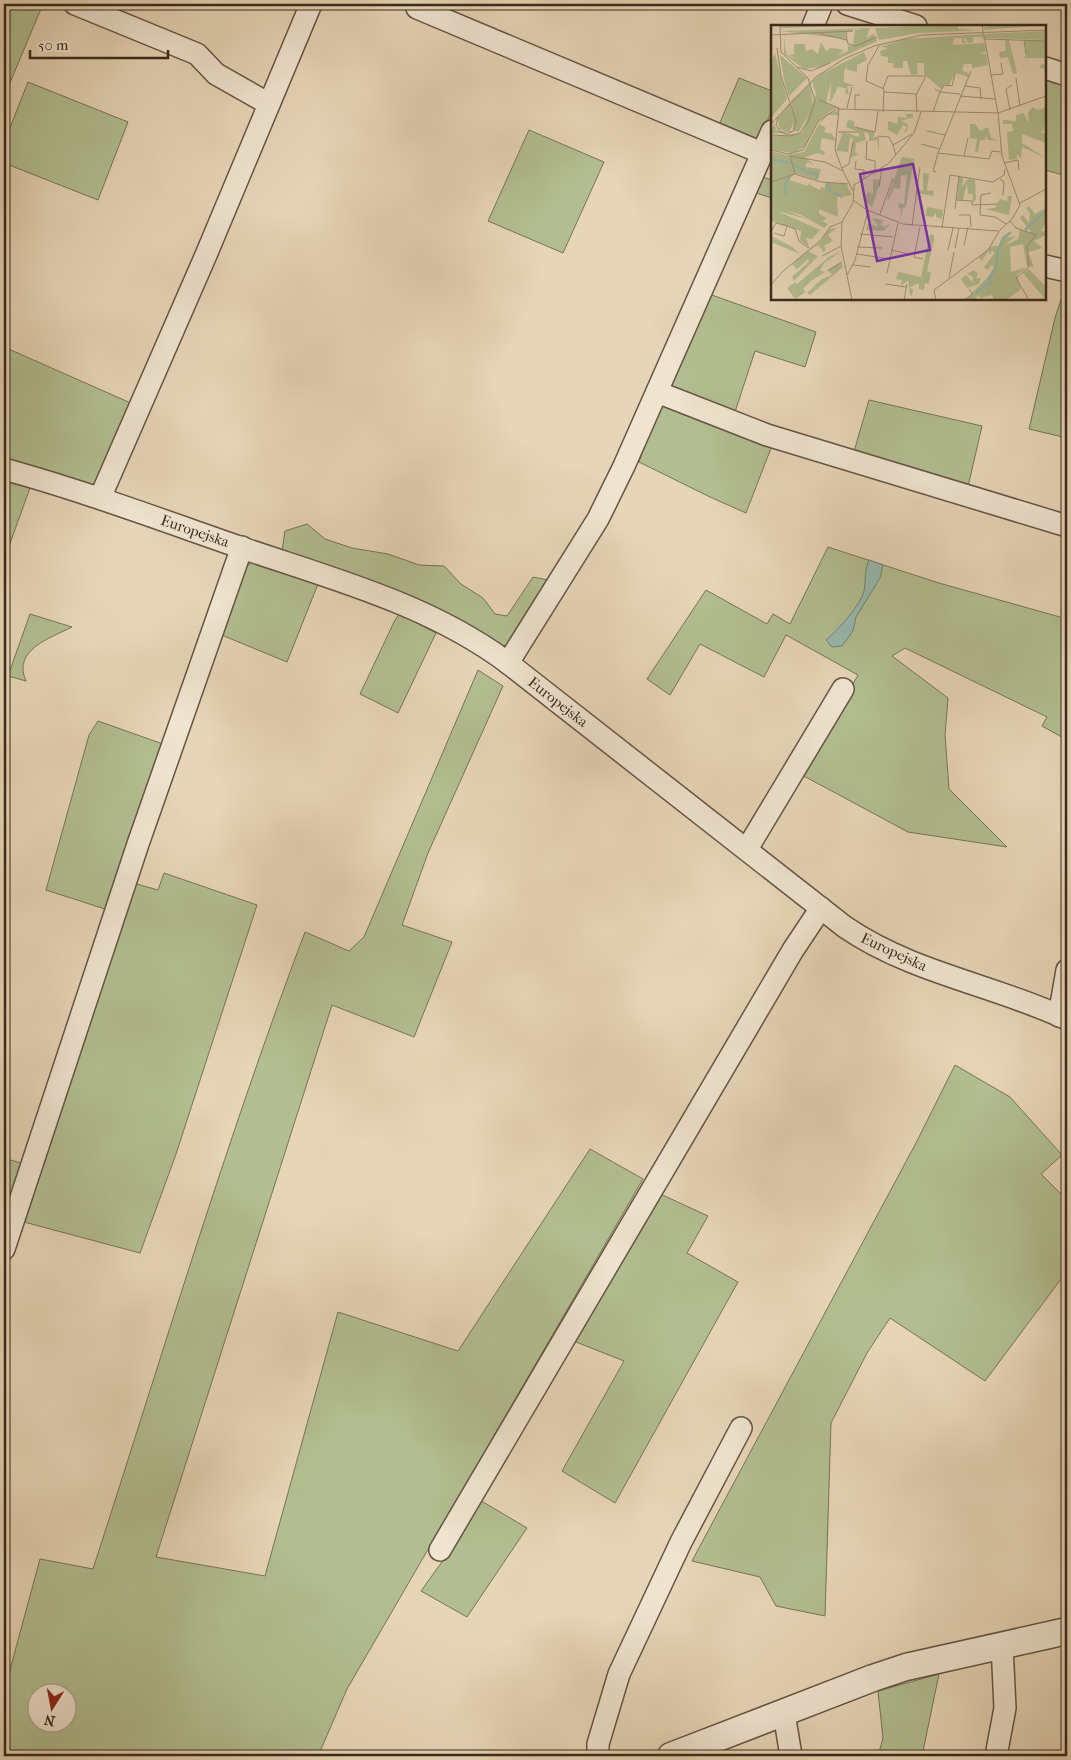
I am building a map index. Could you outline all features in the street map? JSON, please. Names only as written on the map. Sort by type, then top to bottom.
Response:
[{"type":"street","points":[[74,4],[197,54],[216,74],[269,104]]},
{"type":"street","points":[[100,498],[206,255],[311,4]]},
{"type":"street","points":[[813,25],[822,4]]},
{"type":"street","points":[[847,4],[913,25]]},
{"type":"street","points":[[417,8],[762,154]]},
{"type":"street","points":[[1046,68],[1067,75]]},
{"type":"street","points":[[508,662],[598,519],[624,466],[771,133]]},
{"type":"street","points":[[1046,266],[1067,271]]},
{"type":"street","points":[[657,392],[767,435],[1067,526]]},
{"type":"street","name":"Europejska","points":[[4,469],[100,498],[329,577],[426,614],[468,636],[508,662],[868,943],[952,977],[1028,1002],[1063,1017]]},
{"type":"street","points":[[4,1249],[138,844],[242,548]]},
{"type":"street","points":[[747,849],[843,689]]},
{"type":"street","points":[[440,1550],[793,950],[821,908]]},
{"type":"street","points":[[1063,1017],[1067,970]]},
{"type":"street","points":[[598,1756],[598,1744],[619,1674],[681,1542],[741,1428]]},
{"type":"street","points":[[671,1756],[906,1667],[1067,1631]]},
{"type":"street","points":[[996,1756],[1005,1708],[1002,1645]]},
{"type":"street","points":[[784,1713],[791,1756]]},
{"type":"green space","points":[[4,4],[43,4],[4,97]]},
{"type":"green space","points":[[1046,77],[1067,85],[1067,176],[1046,170]]},
{"type":"green space","points":[[739,78],[771,91],[771,112],[758,143],[718,127]]},
{"type":"green space","points":[[28,82],[128,122],[98,200],[4,163],[4,143]]},
{"type":"green space","points":[[529,130],[604,162],[563,253],[488,221]]},
{"type":"green space","points":[[762,177],[771,180],[771,198],[756,193]]},
{"type":"green space","points":[[1067,281],[1067,438],[1029,429],[1055,318]]},
{"type":"green space","points":[[709,294],[816,332],[805,367],[755,351],[734,415],[673,389],[671,382]]},
{"type":"green space","points":[[4,347],[133,404],[98,487],[4,461]]},
{"type":"green space","points":[[869,400],[982,426],[967,491],[853,455]]},
{"type":"green space","points":[[659,404],[773,443],[746,513],[639,462]]},
{"type":"green space","points":[[4,481],[30,488],[4,560]]},
{"type":"green space","points":[[307,524],[325,539],[352,548],[388,554],[419,565],[444,566],[461,584],[483,598],[495,614],[507,616],[533,577],[548,580],[508,645],[501,646],[406,594],[282,551],[285,531]]},
{"type":"green space","points":[[828,547],[939,583],[1067,619],[1067,740],[1042,726],[1047,717],[905,648],[892,656],[948,698],[945,735],[949,789],[1007,847],[908,832],[802,775],[858,675],[786,635],[764,677],[700,644],[670,695],[647,679],[706,590],[767,624],[773,614],[790,624]]},
{"type":"green space","points":[[255,562],[318,584],[287,662],[219,634],[243,567]]},
{"type":"green space","points":[[30,614],[72,627],[44,641],[29,653],[24,661],[23,670],[26,681],[8,676]]},
{"type":"green space","points":[[399,614],[436,633],[398,713],[360,694]]},
{"type":"green space","points":[[478,670],[503,686],[428,853],[402,925],[452,942],[414,1037],[332,1005],[156,1557],[265,1576],[338,1312],[458,1351],[590,1149],[643,1179],[347,1689],[318,1756],[4,1756],[4,1692],[40,1559],[93,1569],[221,1169],[305,932],[349,951],[364,937]]},
{"type":"green space","points":[[98,721],[163,744],[108,910],[46,890],[89,735]]},
{"type":"green space","points":[[164,873],[257,905],[176,1154],[140,1253],[24,1222],[133,883],[158,890]]},
{"type":"green space","points":[[955,1065],[1010,1097],[1062,1155],[1041,1174],[1067,1200],[1067,1271],[985,1381],[890,1318],[867,1353],[831,1423],[825,1616],[776,1606],[760,1577],[692,1561],[917,1141]]},
{"type":"green space","points":[[4,1158],[24,1164],[4,1222]]},
{"type":"green space","points":[[656,1192],[708,1216],[687,1253],[738,1282],[615,1503],[562,1471],[624,1361],[571,1340]]},
{"type":"green space","points":[[478,1499],[527,1528],[467,1617],[421,1591],[444,1559]]},
{"type":"green space","points":[[939,1674],[922,1756],[878,1756],[883,1738],[878,1691]]},
{"type":"water","points":[[869,560],[883,565],[880,578],[856,617],[853,631],[842,646],[832,647],[826,640],[848,617],[862,597]]}]
